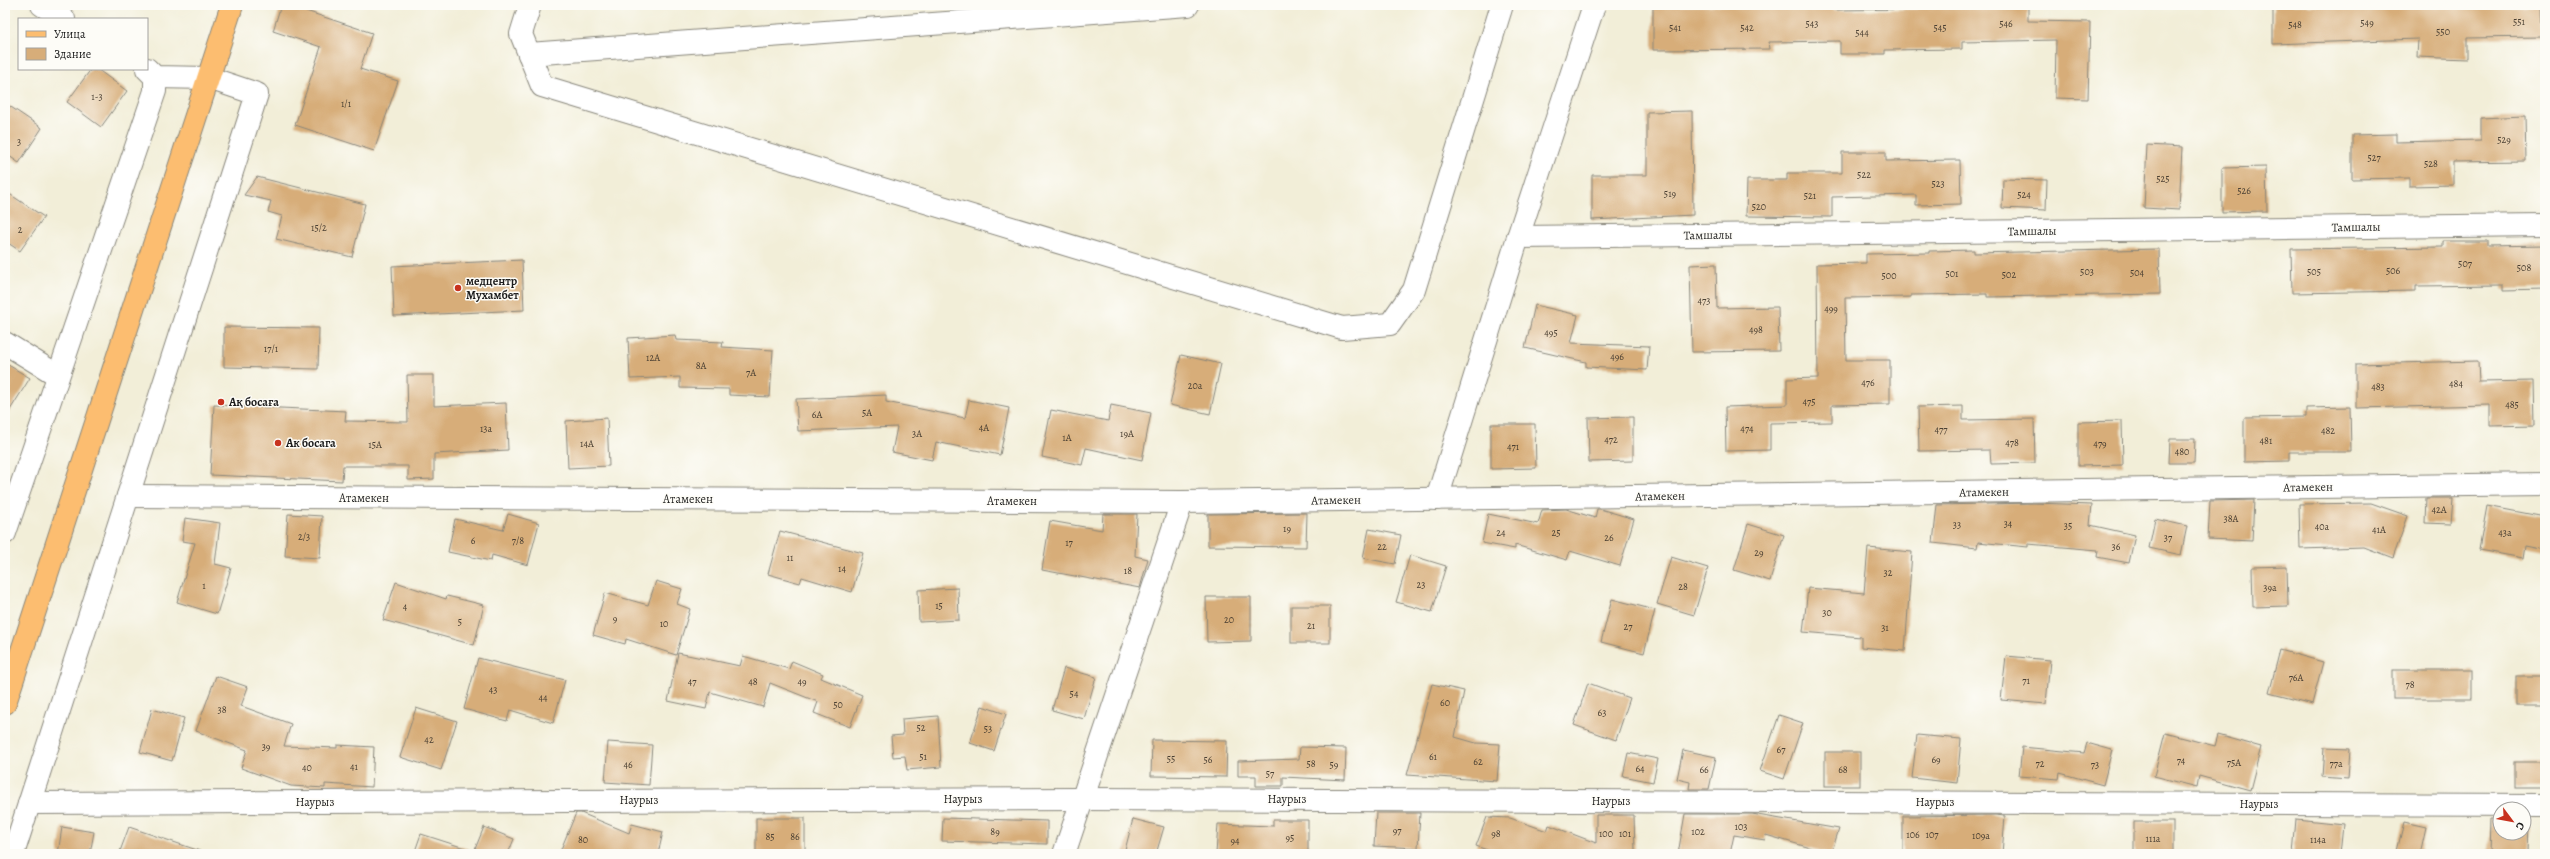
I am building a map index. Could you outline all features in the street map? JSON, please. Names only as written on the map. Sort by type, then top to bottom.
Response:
[{"type":"main road","points":[[5,703],[232,5]]},
{"type":"street","points":[[42,5],[62,18]]},
{"type":"street","points":[[530,5],[521,34],[542,86],[1342,328],[1390,324],[1414,290],[1502,5]]},
{"type":"street","points":[[529,54],[1188,5]]},
{"type":"street","points":[[1437,499],[1518,237],[1594,5]]},
{"type":"street","points":[[5,533],[57,375],[153,98],[151,73],[209,78],[257,94],[13,854]]},
{"type":"street","name":"Тамшалы","points":[[1518,237],[2545,225]]},
{"type":"street","points":[[5,342],[57,375]]},
{"type":"street","name":"Атамекен","points":[[128,496],[1182,502],[2545,484]]},
{"type":"street","points":[[1064,854],[1182,502]]},
{"type":"street","name":"Наурыз","points":[[29,803],[1082,798],[2545,805]]},
{"type":"building","points":[[281,5],[288,5],[372,33],[360,69],[398,81],[374,151],[295,125],[321,47],[273,31]]},
{"type":"building","points":[[1834,5],[1834,10],[1917,9],[1917,5],[2028,5],[2028,21],[2090,22],[2088,99],[2055,98],[2056,40],[1962,42],[1962,49],[1885,50],[1885,54],[1840,54],[1840,41],[1769,42],[1770,49],[1653,50],[1653,6]]},
{"type":"building","points":[[2273,5],[2541,5],[2542,37],[2467,38],[2467,59],[2417,57],[2418,39],[2273,44]]},
{"type":"building","points":[[90,70],[98,70],[127,91],[101,127],[67,102]]},
{"type":"building","points":[[5,103],[42,128],[19,163],[5,153]]},
{"type":"building","points":[[1692,111],[1693,215],[1592,220],[1592,175],[1647,175],[1647,112]]},
{"type":"building","points":[[2525,116],[2526,161],[2453,162],[2453,185],[2409,186],[2409,178],[2352,179],[2352,135],[2396,134],[2396,142],[2481,140],[2481,118]]},
{"type":"building","points":[[2147,145],[2182,147],[2179,210],[2144,208]]},
{"type":"building","points":[[1842,152],[1886,152],[1886,161],[1960,160],[1961,204],[1916,205],[1916,195],[1832,197],[1832,217],[1746,216],[1747,180],[1787,180],[1787,173],[1842,173]]},
{"type":"building","points":[[2266,167],[2267,211],[2222,212],[2222,168]]},
{"type":"building","points":[[257,177],[365,204],[352,257],[276,239],[282,216],[268,212],[271,201],[244,195]]},
{"type":"building","points":[[2003,179],[2047,180],[2046,210],[2002,208]]},
{"type":"building","points":[[5,191],[44,217],[20,251],[5,241]]},
{"type":"building","points":[[2443,241],[2487,241],[2487,246],[2545,245],[2545,289],[2503,290],[2503,285],[2416,286],[2416,291],[2292,293],[2291,249],[2443,247]]},
{"type":"building","points":[[2159,249],[2160,294],[1987,297],[1987,294],[1845,298],[1846,360],[1890,360],[1890,404],[1832,405],[1832,422],[1770,423],[1770,450],[1726,451],[1725,407],[1787,405],[1787,379],[1818,378],[1817,264],[1866,263],[1866,254],[1929,253],[1929,251],[1974,250],[1974,253]]},
{"type":"building","name":"медцентр Мухамбет","points":[[522,260],[524,310],[394,316],[392,266]]},
{"type":"building","points":[[1716,264],[1717,308],[1778,307],[1779,351],[1692,352],[1690,265]]},
{"type":"building","points":[[1535,305],[1578,315],[1571,343],[1649,346],[1647,370],[1586,367],[1586,362],[1525,348]]},
{"type":"building","points":[[224,327],[319,328],[318,369],[224,367]]},
{"type":"building","points":[[675,335],[676,340],[723,342],[722,347],[773,350],[770,397],[729,395],[729,389],[680,388],[680,377],[630,379],[628,338]]},
{"type":"building","points":[[1181,355],[1221,364],[1210,414],[1170,405]]},
{"type":"building","points":[[2478,361],[2479,382],[2534,381],[2535,425],[2490,426],[2490,405],[2356,408],[2356,364]]},
{"type":"building","points":[[5,363],[30,378],[5,418]]},
{"type":"building","points":[[407,375],[434,375],[434,406],[506,403],[508,450],[434,454],[434,479],[408,480],[408,466],[343,466],[342,481],[210,475],[214,405],[346,411],[345,421],[408,422]]},
{"type":"building","points":[[886,395],[886,402],[965,418],[969,400],[1009,408],[1000,455],[936,442],[932,460],[892,452],[897,427],[798,431],[796,399]]},
{"type":"building","points":[[1111,405],[1151,413],[1142,460],[1086,448],[1082,465],[1042,457],[1051,410],[1108,421]]},
{"type":"building","points":[[1963,406],[1963,420],[2034,419],[2035,463],[1991,464],[1990,450],[1919,451],[1918,407]]},
{"type":"building","points":[[2350,407],[2351,452],[2289,452],[2289,461],[2244,462],[2244,418],[2306,417],[2306,408]]},
{"type":"building","points":[[1633,417],[1633,461],[1589,462],[1588,418]]},
{"type":"building","points":[[607,418],[609,466],[568,468],[566,421]]},
{"type":"building","points":[[2122,421],[2123,465],[2078,466],[2078,422]]},
{"type":"building","points":[[1491,424],[1535,424],[1536,468],[1491,469]]},
{"type":"building","points":[[2170,439],[2195,439],[2194,463],[2169,463]]},
{"type":"building","points":[[2426,498],[2453,498],[2451,524],[2425,523]]},
{"type":"building","points":[[2254,500],[2252,541],[2208,539],[2210,501]]},
{"type":"building","points":[[2034,503],[2092,505],[2090,525],[2135,535],[2129,563],[2097,557],[2098,550],[2028,544],[2028,547],[1978,542],[1977,548],[1933,543],[1937,505]]},
{"type":"building","points":[[2371,503],[2408,516],[2393,558],[2364,547],[2300,549],[2299,504]]},
{"type":"building","points":[[2487,506],[2545,517],[2545,549],[2525,545],[2523,558],[2479,550]]},
{"type":"building","points":[[1566,509],[1595,518],[1597,509],[1600,509],[1634,519],[1620,566],[1570,551],[1567,560],[1515,545],[1515,549],[1482,543],[1488,514],[1538,524],[1542,510]]},
{"type":"building","points":[[1307,513],[1306,547],[1208,546],[1208,514]]},
{"type":"building","points":[[288,514],[322,516],[320,558],[285,556]]},
{"type":"building","points":[[508,514],[539,523],[528,565],[492,555],[491,561],[448,552],[455,519],[503,530]]},
{"type":"building","points":[[1103,514],[1137,514],[1135,556],[1148,559],[1140,588],[1042,570],[1050,521],[1102,530]]},
{"type":"building","points":[[185,518],[220,523],[215,564],[231,568],[217,614],[177,602],[195,543],[182,541]]},
{"type":"building","points":[[2155,519],[2187,526],[2181,555],[2149,548]]},
{"type":"building","points":[[1748,524],[1784,535],[1770,581],[1734,570]]},
{"type":"building","points":[[1369,529],[1401,535],[1395,564],[1363,558]]},
{"type":"building","points":[[780,531],[863,553],[852,592],[802,577],[800,583],[768,574]]},
{"type":"building","points":[[1868,548],[1912,552],[1905,651],[1861,647],[1861,637],[1803,632],[1808,588],[1864,593]]},
{"type":"building","points":[[1410,555],[1446,566],[1432,612],[1396,602]]},
{"type":"building","points":[[1671,557],[1708,568],[1694,615],[1657,604]]},
{"type":"building","points":[[2287,566],[2288,606],[2253,607],[2252,567]]},
{"type":"building","points":[[656,581],[682,589],[677,604],[690,609],[676,655],[626,639],[625,644],[593,635],[605,593],[648,605]]},
{"type":"building","points":[[396,582],[446,599],[447,596],[484,605],[474,645],[383,620]]},
{"type":"building","points":[[958,588],[959,620],[919,622],[918,590]]},
{"type":"building","points":[[1206,597],[1251,597],[1251,641],[1207,642]]},
{"type":"building","points":[[1612,599],[1655,610],[1644,653],[1601,642]]},
{"type":"building","points":[[1291,606],[1330,606],[1330,643],[1291,643]]},
{"type":"building","points":[[2280,650],[2323,662],[2312,704],[2269,693]]},
{"type":"building","points":[[678,653],[740,666],[743,656],[789,669],[792,661],[823,674],[821,678],[862,695],[850,727],[814,713],[818,702],[770,683],[763,707],[710,692],[706,709],[668,701]]},
{"type":"building","points":[[2006,656],[2050,660],[2046,704],[2001,700]]},
{"type":"building","points":[[478,658],[565,680],[553,723],[510,710],[507,721],[464,709]]},
{"type":"building","points":[[1064,668],[1096,677],[1084,719],[1052,710]]},
{"type":"building","points":[[2393,670],[2472,670],[2472,699],[2393,699]]},
{"type":"building","points":[[216,676],[248,687],[241,706],[291,724],[284,746],[337,748],[337,745],[374,747],[372,787],[325,784],[325,788],[291,786],[241,768],[247,750],[196,731]]},
{"type":"building","points":[[2516,676],[2545,676],[2545,706],[2516,706]]},
{"type":"building","points":[[1588,683],[1630,698],[1616,740],[1574,725]]},
{"type":"building","points":[[1432,684],[1464,691],[1455,737],[1476,743],[1500,744],[1497,781],[1407,775]]},
{"type":"building","points":[[982,706],[1006,714],[994,751],[970,743]]},
{"type":"building","points":[[416,708],[457,721],[441,770],[400,757]]},
{"type":"building","points":[[152,709],[184,718],[172,761],[140,752]]},
{"type":"building","points":[[1779,715],[1803,723],[1784,779],[1760,771]]},
{"type":"building","points":[[938,716],[941,767],[907,770],[905,756],[893,757],[891,736],[903,735],[902,719]]},
{"type":"building","points":[[2165,733],[2215,746],[2218,735],[2261,747],[2250,790],[2199,776],[2197,787],[2154,776]]},
{"type":"building","points":[[1917,735],[1961,739],[1957,783],[1912,778]]},
{"type":"building","points":[[1152,740],[1227,741],[1226,777],[1151,776]]},
{"type":"building","points":[[608,742],[652,745],[649,785],[605,782]]},
{"type":"building","points":[[2087,743],[2112,750],[2103,785],[2060,773],[2059,779],[2019,776],[2022,747],[2084,753]]},
{"type":"building","points":[[1300,747],[1346,748],[1345,780],[1283,777],[1283,786],[1256,786],[1256,776],[1238,776],[1238,761],[1299,759]]},
{"type":"building","points":[[2324,748],[2350,749],[2348,779],[2322,777]]},
{"type":"building","points":[[1683,750],[1716,757],[1709,789],[1689,789],[1690,782],[1677,779]]},
{"type":"building","points":[[1825,752],[1860,752],[1860,786],[1825,786]]},
{"type":"building","points":[[1628,753],[1658,759],[1653,782],[1623,776]]},
{"type":"building","points":[[2515,762],[2545,762],[2545,787],[2515,787]]},
{"type":"building","points":[[576,813],[581,813],[629,833],[632,824],[663,832],[658,854],[559,854]]},
{"type":"building","points":[[1376,813],[1420,813],[1418,848],[1374,846]]},
{"type":"building","points":[[1685,814],[1752,814],[1839,829],[1831,854],[1766,835],[1765,840],[1734,835],[1730,854],[1678,854]]},
{"type":"building","points":[[1596,815],[1634,815],[1635,851],[1498,854],[1476,846],[1487,817],[1510,818],[1547,831],[1549,825],[1596,843]]},
{"type":"building","points":[[1903,816],[2005,816],[2002,854],[1903,853]]},
{"type":"building","points":[[756,818],[805,818],[805,854],[756,854]]},
{"type":"building","points":[[943,818],[1047,821],[1047,844],[942,841]]},
{"type":"building","points":[[1133,819],[1164,827],[1156,854],[1124,854]]},
{"type":"building","points":[[2296,819],[2343,824],[2340,854],[2293,854]]},
{"type":"building","points":[[2490,819],[2492,819],[2492,841],[2528,841],[2528,854],[2489,854]]},
{"type":"building","points":[[1273,820],[1308,820],[1308,854],[1216,854],[1218,824],[1273,826]]},
{"type":"building","points":[[2134,822],[2173,822],[2173,854],[2134,854]]},
{"type":"building","points":[[2404,822],[2426,827],[2420,854],[2397,851]]},
{"type":"building","points":[[62,827],[94,832],[90,854],[58,854]]},
{"type":"building","points":[[129,827],[200,851],[199,854],[119,854]]},
{"type":"building","points":[[484,827],[514,839],[508,854],[473,854]]},
{"type":"building","points":[[421,834],[471,850],[471,854],[414,854]]},
{"type":"place","name":"медцентр Мухамбет","points":[[458,288]]},
{"type":"place","name":"Ақ босаға","points":[[221,402]]},
{"type":"place","name":"Ак босага","points":[[278,443]]}]
